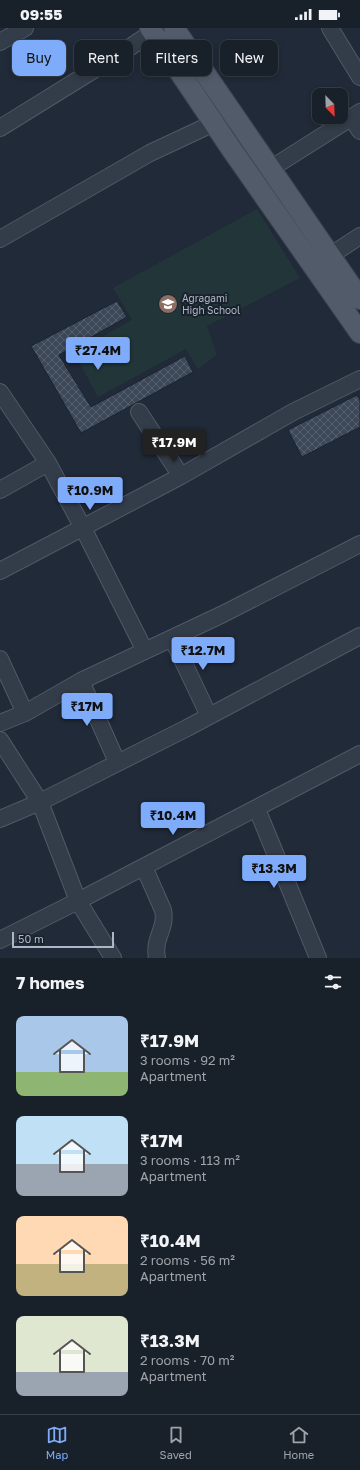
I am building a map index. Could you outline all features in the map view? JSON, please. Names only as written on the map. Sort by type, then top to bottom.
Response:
[{"type":"main road","points":[[174,28],[360,299]]},
{"type":"main road","points":[[154,29],[214,123],[360,333]]},
{"type":"street","points":[[0,42],[25,28]]},
{"type":"street","points":[[330,28],[360,77]]},
{"type":"street","points":[[0,128],[154,29]]},
{"type":"street","points":[[270,169],[356,115],[360,131]]},
{"type":"street","points":[[0,239],[150,153],[214,123]]},
{"type":"street","points":[[331,256],[360,236]]},
{"type":"street","points":[[0,571],[181,476],[293,412],[360,379]]},
{"type":"street","points":[[0,393],[48,462],[145,651]]},
{"type":"street","points":[[139,412],[181,476]]},
{"type":"street","points":[[0,490],[48,462]]},
{"type":"street","points":[[0,723],[25,713],[81,681],[223,614],[360,544]]},
{"type":"street","points":[[0,819],[40,802],[209,716],[360,636]]},
{"type":"street","points":[[172,638],[209,716]]},
{"type":"street","points":[[0,659],[25,713]]},
{"type":"street","points":[[81,681],[118,762]]},
{"type":"street","points":[[0,740],[40,802],[78,902],[113,958]]},
{"type":"street","points":[[0,940],[78,902],[360,754]]},
{"type":"street","points":[[256,809],[318,958]]},
{"type":"street","points":[[144,867],[165,918],[156,947],[157,958]]},
{"type":"green space","points":[[257,209],[300,278],[207,326],[217,355],[198,369],[186,349],[98,397],[74,353],[132,320],[113,288]]},
{"type":"building","points":[[117,301],[127,317],[59,355],[91,407],[185,356],[193,372],[81,433],[31,346]]},
{"type":"building","points":[[357,395],[360,400],[360,427],[302,457],[288,430]]},
{"type":"place","name":"Agragami High School","points":[[168,304]]}]
